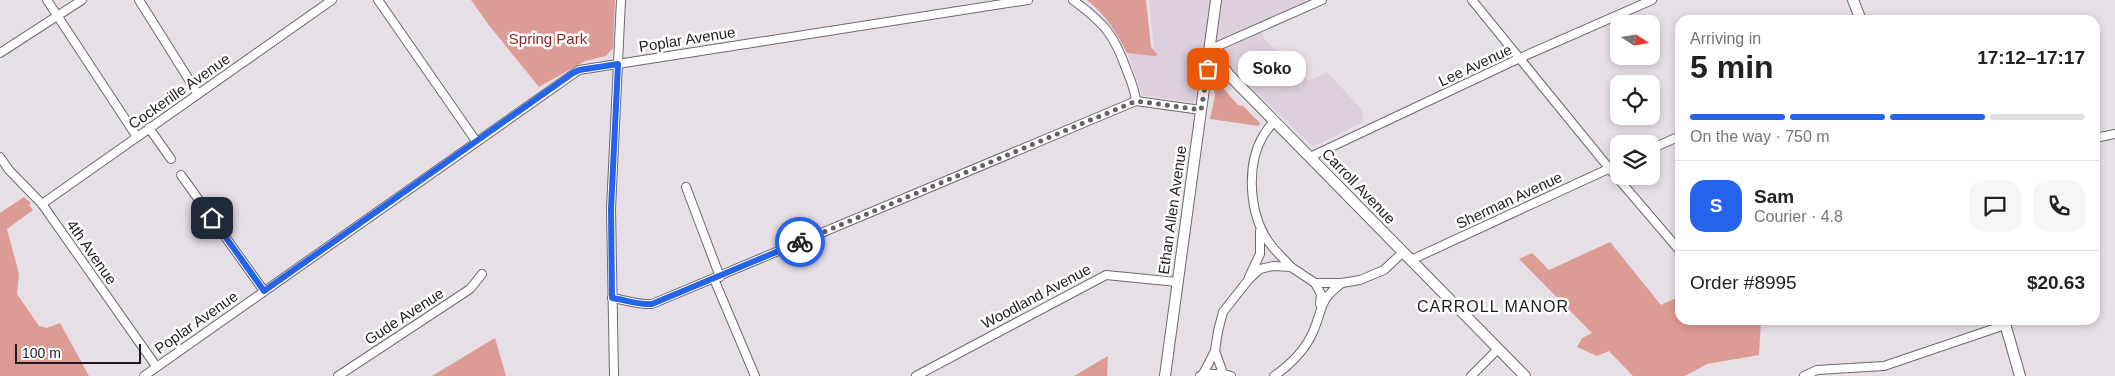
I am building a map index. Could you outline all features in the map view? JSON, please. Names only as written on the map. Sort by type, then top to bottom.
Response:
[{"type":"main road","points":[[1210,49],[1216,0]]},
{"type":"main road","points":[[1853,0],[1859,15]]},
{"type":"main road","name":"Ethan Allen Avenue","points":[[1165,376],[1210,49]]},
{"type":"main road","name":"Carroll Avenue","points":[[1210,49],[1229,75],[1525,376]]},
{"type":"main road","points":[[2005,325],[2020,376]]},
{"type":"street","points":[[47,0],[137,137]]},
{"type":"street","points":[[0,53],[82,0]]},
{"type":"street","points":[[139,0],[198,94]]},
{"type":"street","name":"Cockerille Avenue","points":[[42,204],[332,0]]},
{"type":"street","points":[[378,0],[476,141]]},
{"type":"street","points":[[614,376],[611,209],[621,0]]},
{"type":"street","name":"Poplar Avenue","points":[[144,376],[579,70],[1028,0]]},
{"type":"street","points":[[1073,0],[1094,16],[1109,32],[1119,49],[1135,92],[1136,101]]},
{"type":"street","points":[[1210,49],[1322,0]]},
{"type":"street","points":[[1472,0],[1609,168],[1675,245]]},
{"type":"street","name":"Lee Avenue","points":[[1310,157],[1520,58],[1652,0]]},
{"type":"street","points":[[612,298],[642,305],[652,304],[1136,101],[1201,110]]},
{"type":"street","points":[[1274,120],[1256,151],[1252,178],[1252,201],[1260,226],[1268,241],[1291,267],[1316,283],[1342,283],[1360,280],[1384,270],[1402,252]]},
{"type":"street","points":[[150,128],[171,159]]},
{"type":"street","points":[[2100,137],[2115,134]]},
{"type":"street","points":[[1660,145],[1675,138]]},
{"type":"street","name":"4th Avenue","points":[[0,158],[8,170],[42,204],[156,366]]},
{"type":"street","name":"Sherman Avenue","points":[[1411,260],[1609,168]]},
{"type":"street","points":[[0,172],[8,170]]},
{"type":"street","points":[[181,175],[264,291]]},
{"type":"street","points":[[686,186],[717,278],[755,376]]},
{"type":"street","points":[[1249,279],[1260,254],[1260,226]]},
{"type":"street","points":[[1215,351],[1227,375],[1202,375],[1215,351],[1223,312],[1249,279],[1260,269],[1273,266],[1291,267]]},
{"type":"street","name":"Gude Avenue","points":[[338,376],[470,289],[482,274]]},
{"type":"street","name":"Woodland Avenue","points":[[916,376],[1106,275],[1177,282]]},
{"type":"street","points":[[1316,283],[1321,294],[1320,311]]},
{"type":"street","points":[[1281,376],[1301,352],[1313,333],[1328,294],[1342,283]]},
{"type":"street","points":[[1804,376],[1817,370],[1884,366],[1996,325]]},
{"type":"street","points":[[1471,376],[1498,349]]},
{"type":"street","points":[[1274,376],[1287,367]]},
{"type":"shaded area","points":[[1149,0],[1304,0],[1305,3],[1260,24],[1264,39],[1309,81],[1327,72],[1363,111],[1363,122],[1313,147],[1234,71],[1224,53],[1203,51],[1197,99],[1193,102],[1142,95],[1128,54],[1152,55],[1154,48]]},
{"type":"green space","name":"Spring Park","points":[[471,0],[615,0],[613,48],[606,56],[585,61],[539,87]]},
{"type":"green space","points":[[1087,0],[1146,0],[1151,47],[1158,55],[1127,53],[1110,24]]},
{"type":"green space","points":[[1217,86],[1222,87],[1238,105],[1243,106],[1260,123],[1259,126],[1210,119],[1215,96],[1214,90]]},
{"type":"green space","points":[[24,197],[31,203],[29,205],[33,210],[7,229],[19,274],[17,294],[39,326],[47,328],[60,323],[89,376],[0,376],[0,213]]},
{"type":"green space","points":[[1610,242],[1661,305],[1675,298],[1675,325],[1761,325],[1759,355],[1707,364],[1685,376],[1633,376],[1609,351],[1597,356],[1577,347],[1582,338],[1592,333],[1519,259],[1532,253],[1549,270]]},
{"type":"green space","points":[[495,338],[506,376],[432,376]]},
{"type":"green space","points":[[1108,356],[1107,376],[1074,376]]},
{"type":"way so far","points":[[800,242],[1136,101],[1201,110],[1208,69]]},
{"type":"place","name":"Soko","points":[[1208,69]]},
{"type":"district","name":"CARROLL MANOR","points":[[1493,306]]},
{"type":"route","points":[[212,218],[264,291],[573,73],[579,70],[618,64],[611,209],[612,298],[642,305],[652,304],[800,242]]}]
